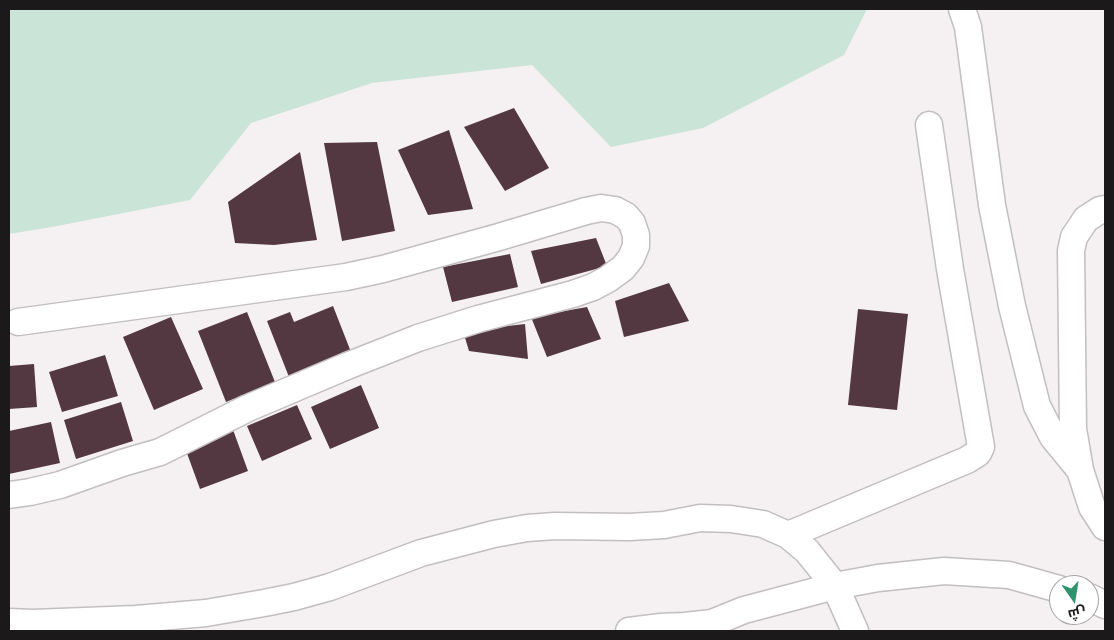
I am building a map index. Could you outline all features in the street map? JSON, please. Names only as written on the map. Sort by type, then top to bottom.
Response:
[{"type":"street","points":[[962,9],[968,27],[992,205],[1012,306],[1037,406],[1053,438],[1080,470]]},
{"type":"street","points":[[788,535],[967,460],[978,453],[981,447],[950,269],[929,125]]},
{"type":"street","points":[[9,495],[60,485],[160,452],[248,408],[418,338],[593,287],[623,268],[632,258],[636,246],[636,235],[632,223],[626,216],[615,210],[602,208],[384,269],[346,277],[18,322]]},
{"type":"street","points":[[1105,209],[1086,219],[1074,237],[1071,251],[1073,429],[1080,470],[1092,507],[1105,527]]},
{"type":"street","points":[[9,622],[136,619],[206,612],[264,603],[330,587],[422,553],[494,534],[527,528],[555,526],[629,527],[664,525],[700,518],[731,518],[763,524],[788,535],[807,551],[835,586],[855,631]]},
{"type":"street","points":[[629,631],[661,627],[710,627],[744,610],[835,586],[878,578],[944,571],[1009,575],[1049,585]]},
{"type":"green space","points":[[9,9],[867,9],[844,55],[703,128],[611,147],[532,65],[372,83],[251,123],[190,200],[9,234]]},
{"type":"building","points":[[514,108],[549,168],[505,191],[464,127]]},
{"type":"building","points":[[449,130],[473,209],[428,215],[398,150]]},
{"type":"building","points":[[377,142],[395,231],[342,241],[324,143]]},
{"type":"building","points":[[300,152],[317,240],[274,245],[235,243],[228,202]]},
{"type":"building","points":[[596,238],[607,266],[541,284],[531,251]]},
{"type":"building","points":[[510,254],[518,287],[452,302],[443,267]]},
{"type":"building","points":[[669,283],[689,321],[624,337],[615,301]]},
{"type":"building","points":[[333,306],[351,352],[289,377],[267,321],[290,312],[294,322]]},
{"type":"building","points":[[587,307],[601,339],[547,357],[531,317]]},
{"type":"building","points":[[858,309],[908,314],[897,410],[848,405]]},
{"type":"building","points":[[247,312],[275,382],[226,402],[198,331]]},
{"type":"building","points":[[171,317],[203,389],[154,410],[123,337]]},
{"type":"building","points":[[525,324],[528,359],[469,351],[463,331]]},
{"type":"building","points":[[105,355],[118,396],[62,412],[49,372]]},
{"type":"building","points":[[34,364],[37,407],[9,409],[9,366]]},
{"type":"building","points":[[361,385],[379,428],[330,449],[311,407]]},
{"type":"building","points":[[121,402],[133,441],[76,459],[64,420]]},
{"type":"building","points":[[297,405],[312,439],[262,461],[247,426]]},
{"type":"building","points":[[51,422],[60,463],[9,474],[9,431]]},
{"type":"building","points":[[232,427],[248,471],[200,489],[184,445]]}]
